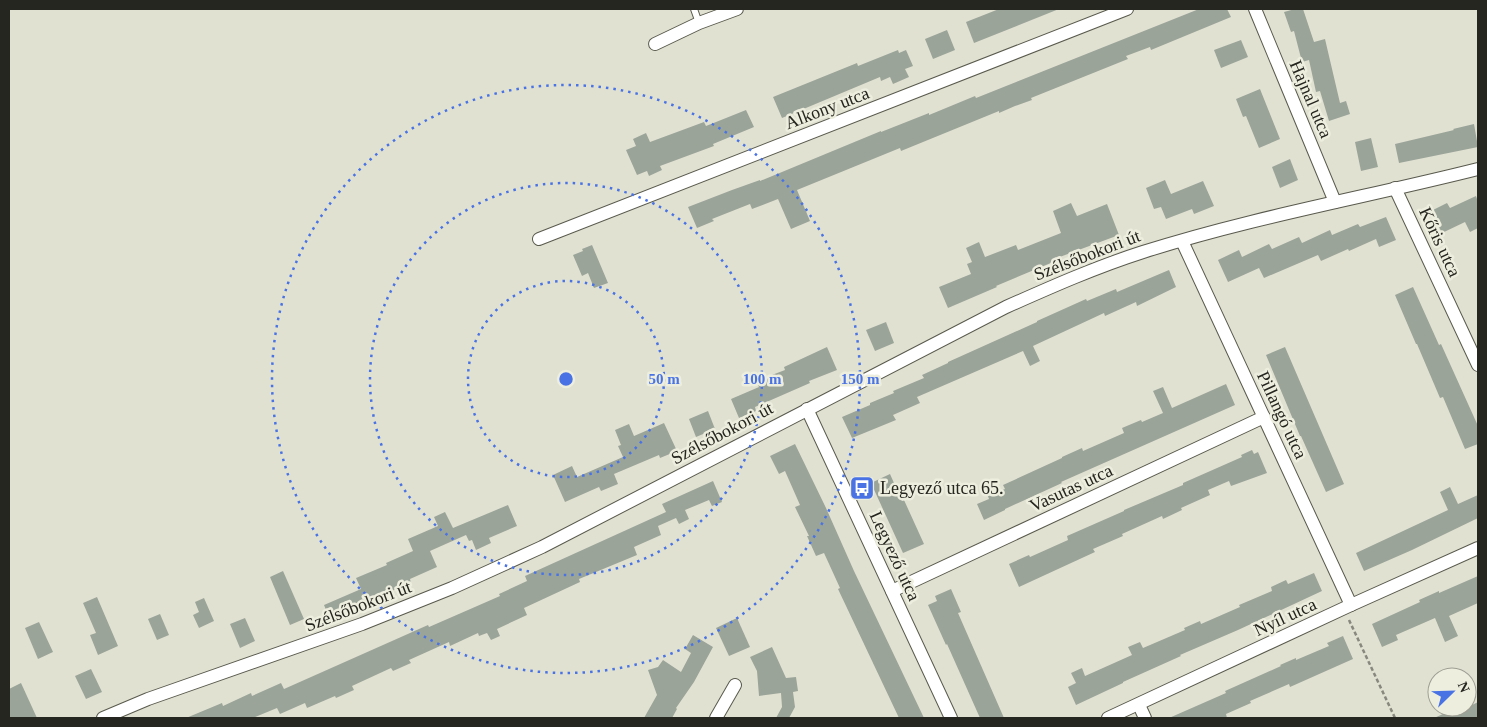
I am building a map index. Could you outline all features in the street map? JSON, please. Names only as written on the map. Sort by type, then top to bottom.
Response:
[{"type":"street","points":[[654,44],[699,23],[738,9]]},
{"type":"street","name":"Alkony utca","points":[[539,240],[1127,9]]},
{"type":"street","name":"Hajnal utca","points":[[1255,9],[1335,202]]},
{"type":"street","name":"Szélsőbokori út","points":[[103,718],[148,699],[362,624],[452,588],[542,547],[1014,303],[1062,282],[1182,240],[1335,202],[1478,170]]},
{"type":"street","name":"Kőris utca","points":[[1395,188],[1478,365]]},
{"type":"street","name":"Pillangó utca","points":[[1182,240],[1351,605]]},
{"type":"street","name":"Legyező utca","points":[[807,409],[951,718]]},
{"type":"street","name":"Vasutas utca","points":[[892,591],[1264,417]]},
{"type":"street","name":"Nyíl utca","points":[[1108,718],[1478,548]]},
{"type":"street","points":[[716,718],[735,685]]},
{"type":"street","points":[[1139,704],[1145,718]]},
{"type":"lane","points":[[694,9],[699,23]]},
{"type":"path","points":[[1351,605],[1346,615],[1395,718]]},
{"type":"building","points":[[999,9],[1059,9],[974,43],[966,22]]},
{"type":"building","points":[[1199,9],[1227,9],[1231,17],[1151,50],[1150,47],[1126,56],[1128,59],[1031,98],[1032,100],[999,113],[999,111],[901,151],[900,148],[797,190],[810,221],[791,229],[778,199],[752,209],[750,204],[712,219],[714,221],[697,228],[688,207],[760,181],[881,131],[929,113],[929,115],[975,96],[976,98]]},
{"type":"building","points":[[1303,9],[1314,42],[1325,39],[1340,103],[1346,101],[1350,114],[1329,121],[1320,91],[1316,92],[1309,60],[1302,62],[1294,31],[1291,32],[1284,12]]},
{"type":"building","points":[[947,30],[955,50],[933,59],[925,39]]},
{"type":"building","points":[[1241,40],[1248,57],[1221,68],[1214,50]]},
{"type":"building","points":[[898,50],[899,53],[906,50],[913,66],[905,69],[909,77],[893,84],[890,77],[881,81],[880,77],[782,118],[773,97],[857,63],[858,66]]},
{"type":"building","points":[[1260,89],[1280,139],[1259,148],[1246,116],[1243,117],[1236,99]]},
{"type":"building","points":[[746,110],[754,127],[713,144],[714,146],[660,166],[662,170],[649,176],[647,171],[637,175],[626,150],[636,146],[633,139],[646,133],[650,142],[704,122],[706,126]]},
{"type":"building","points":[[1474,124],[1478,147],[1399,163],[1395,144]]},
{"type":"building","points":[[1371,138],[1378,167],[1361,171],[1355,142]]},
{"type":"building","points":[[1290,159],[1298,180],[1280,188],[1272,167]]},
{"type":"building","points":[[1165,180],[1171,194],[1203,181],[1214,206],[1194,214],[1192,209],[1166,219],[1161,207],[1154,209],[1146,188]]},
{"type":"building","points":[[1476,196],[1478,202],[1478,228],[1470,232],[1465,222],[1442,233],[1431,211],[1447,203],[1450,208]]},
{"type":"building","points":[[1071,203],[1077,216],[1107,204],[1119,235],[1057,258],[1058,260],[948,308],[939,287],[971,274],[967,264],[972,262],[966,248],[979,242],[985,257],[1016,245],[1018,250],[1061,233],[1053,211]]},
{"type":"building","points":[[1386,217],[1396,240],[1379,247],[1376,239],[1321,261],[1318,255],[1264,278],[1259,268],[1228,282],[1218,260],[1239,250],[1242,257],[1269,244],[1272,249],[1299,237],[1302,243],[1330,230],[1332,235],[1358,224],[1360,227]]},
{"type":"building","points":[[592,245],[608,283],[594,288],[588,273],[582,276],[573,255]]},
{"type":"building","points":[[1169,270],[1176,287],[1137,306],[1136,302],[1105,316],[1104,313],[1033,346],[1040,361],[1030,366],[1023,351],[917,397],[920,403],[893,415],[896,420],[852,438],[842,417],[894,393],[893,391],[924,378],[922,375],[948,362],[1037,321],[1086,299],[1087,301],[1116,289],[1117,292]]},
{"type":"building","points":[[1413,287],[1478,426],[1478,444],[1465,449],[1443,397],[1440,398],[1395,295]]},
{"type":"building","points":[[886,322],[894,343],[875,351],[866,330]]},
{"type":"building","points":[[827,347],[837,370],[755,407],[756,411],[739,418],[731,399],[759,387],[756,381],[785,370],[784,367]]},
{"type":"building","points":[[1285,347],[1344,484],[1326,492],[1266,355]]},
{"type":"building","points":[[1226,384],[1235,405],[1061,482],[984,520],[977,504],[989,499],[988,496],[1005,489],[1003,485],[1082,448],[1083,451],[1124,433],[1122,428],[1163,413],[1153,391],[1163,387],[1172,408]]},
{"type":"building","points":[[708,411],[715,429],[696,437],[689,419]]},
{"type":"building","points":[[664,423],[677,451],[660,458],[659,455],[614,474],[618,484],[601,491],[599,487],[565,502],[553,475],[572,466],[577,477],[623,457],[618,446],[621,445],[615,430],[629,424],[634,436]]},
{"type":"building","points":[[795,444],[924,718],[899,718],[838,589],[840,588],[824,553],[816,556],[795,507],[800,505],[785,471],[779,474],[770,456]]},
{"type":"building","points":[[1252,450],[1254,454],[1258,452],[1267,473],[1231,486],[1229,481],[1208,490],[1210,495],[1181,508],[1182,510],[1163,519],[1162,516],[1122,534],[1123,536],[1093,549],[1095,552],[1019,587],[1009,564],[1068,540],[1067,536],[1183,485],[1183,483],[1242,457],[1241,455]]},
{"type":"building","points":[[890,474],[924,544],[903,553],[871,483]]},
{"type":"building","points":[[713,481],[722,502],[712,506],[709,500],[685,510],[689,519],[679,524],[676,518],[658,526],[661,535],[634,547],[637,555],[579,579],[580,582],[524,608],[527,615],[497,629],[500,636],[491,640],[487,633],[479,636],[478,633],[450,646],[449,642],[409,660],[411,663],[393,671],[391,668],[352,686],[354,690],[307,708],[305,703],[280,714],[277,708],[253,718],[186,718],[222,703],[223,706],[251,693],[252,696],[281,683],[284,689],[428,625],[429,627],[500,596],[499,594],[527,581],[525,576],[666,512],[662,504]]},
{"type":"building","points":[[1450,487],[1458,504],[1478,495],[1478,518],[1364,571],[1356,553],[1448,510],[1440,492]]},
{"type":"building","points":[[508,505],[517,526],[489,538],[491,543],[476,550],[472,540],[469,541],[466,535],[430,551],[437,567],[410,579],[411,583],[329,617],[324,605],[361,589],[356,578],[387,565],[386,563],[413,551],[408,539],[438,526],[434,517],[445,512],[453,528]]},
{"type":"building","points":[[283,571],[304,619],[290,625],[270,577]]},
{"type":"building","points":[[1314,573],[1322,591],[1180,655],[1076,705],[1068,687],[1076,683],[1071,673],[1082,668],[1085,676],[1132,655],[1128,647],[1140,642],[1143,648],[1185,630],[1184,628],[1200,621],[1201,624],[1240,607],[1239,605],[1272,591],[1271,587],[1286,580],[1288,584]]},
{"type":"building","points":[[1478,576],[1478,603],[1449,616],[1458,636],[1445,642],[1435,618],[1396,635],[1398,640],[1382,647],[1372,624],[1420,602],[1419,600]]},
{"type":"building","points":[[951,589],[961,612],[958,613],[1004,718],[980,718],[928,605],[937,601],[935,596]]},
{"type":"building","points":[[97,597],[118,646],[98,655],[90,635],[96,633],[83,603]]},
{"type":"building","points":[[204,598],[214,621],[199,628],[193,615],[199,612],[195,602]]},
{"type":"building","points":[[160,614],[169,635],[157,640],[148,619]]},
{"type":"building","points":[[245,618],[255,641],[240,648],[230,624]]},
{"type":"building","points":[[737,618],[750,647],[729,656],[716,628]]},
{"type":"building","points":[[39,622],[53,652],[38,659],[25,628]]},
{"type":"building","points":[[693,635],[713,647],[694,682],[676,708],[672,718],[644,718],[657,695],[648,670],[658,667],[663,660],[681,672],[691,653],[685,649]]},
{"type":"building","points":[[1343,636],[1353,659],[1290,687],[1289,684],[1250,701],[1251,703],[1226,714],[1227,718],[1169,718],[1226,693],[1225,691],[1280,665],[1329,646],[1327,643]]},
{"type":"building","points":[[772,647],[786,678],[796,677],[798,691],[793,692],[795,707],[789,718],[776,718],[782,707],[781,693],[759,696],[757,671],[750,657]]},
{"type":"building","points":[[91,669],[102,692],[86,699],[75,676]]},
{"type":"building","points":[[21,683],[37,718],[9,718],[9,689]]},
{"type":"building","points":[[1477,702],[1478,718],[1434,718],[1477,717]]},
{"type":"place","name":"Legyező utca 65.","points":[[862,488]]}]
